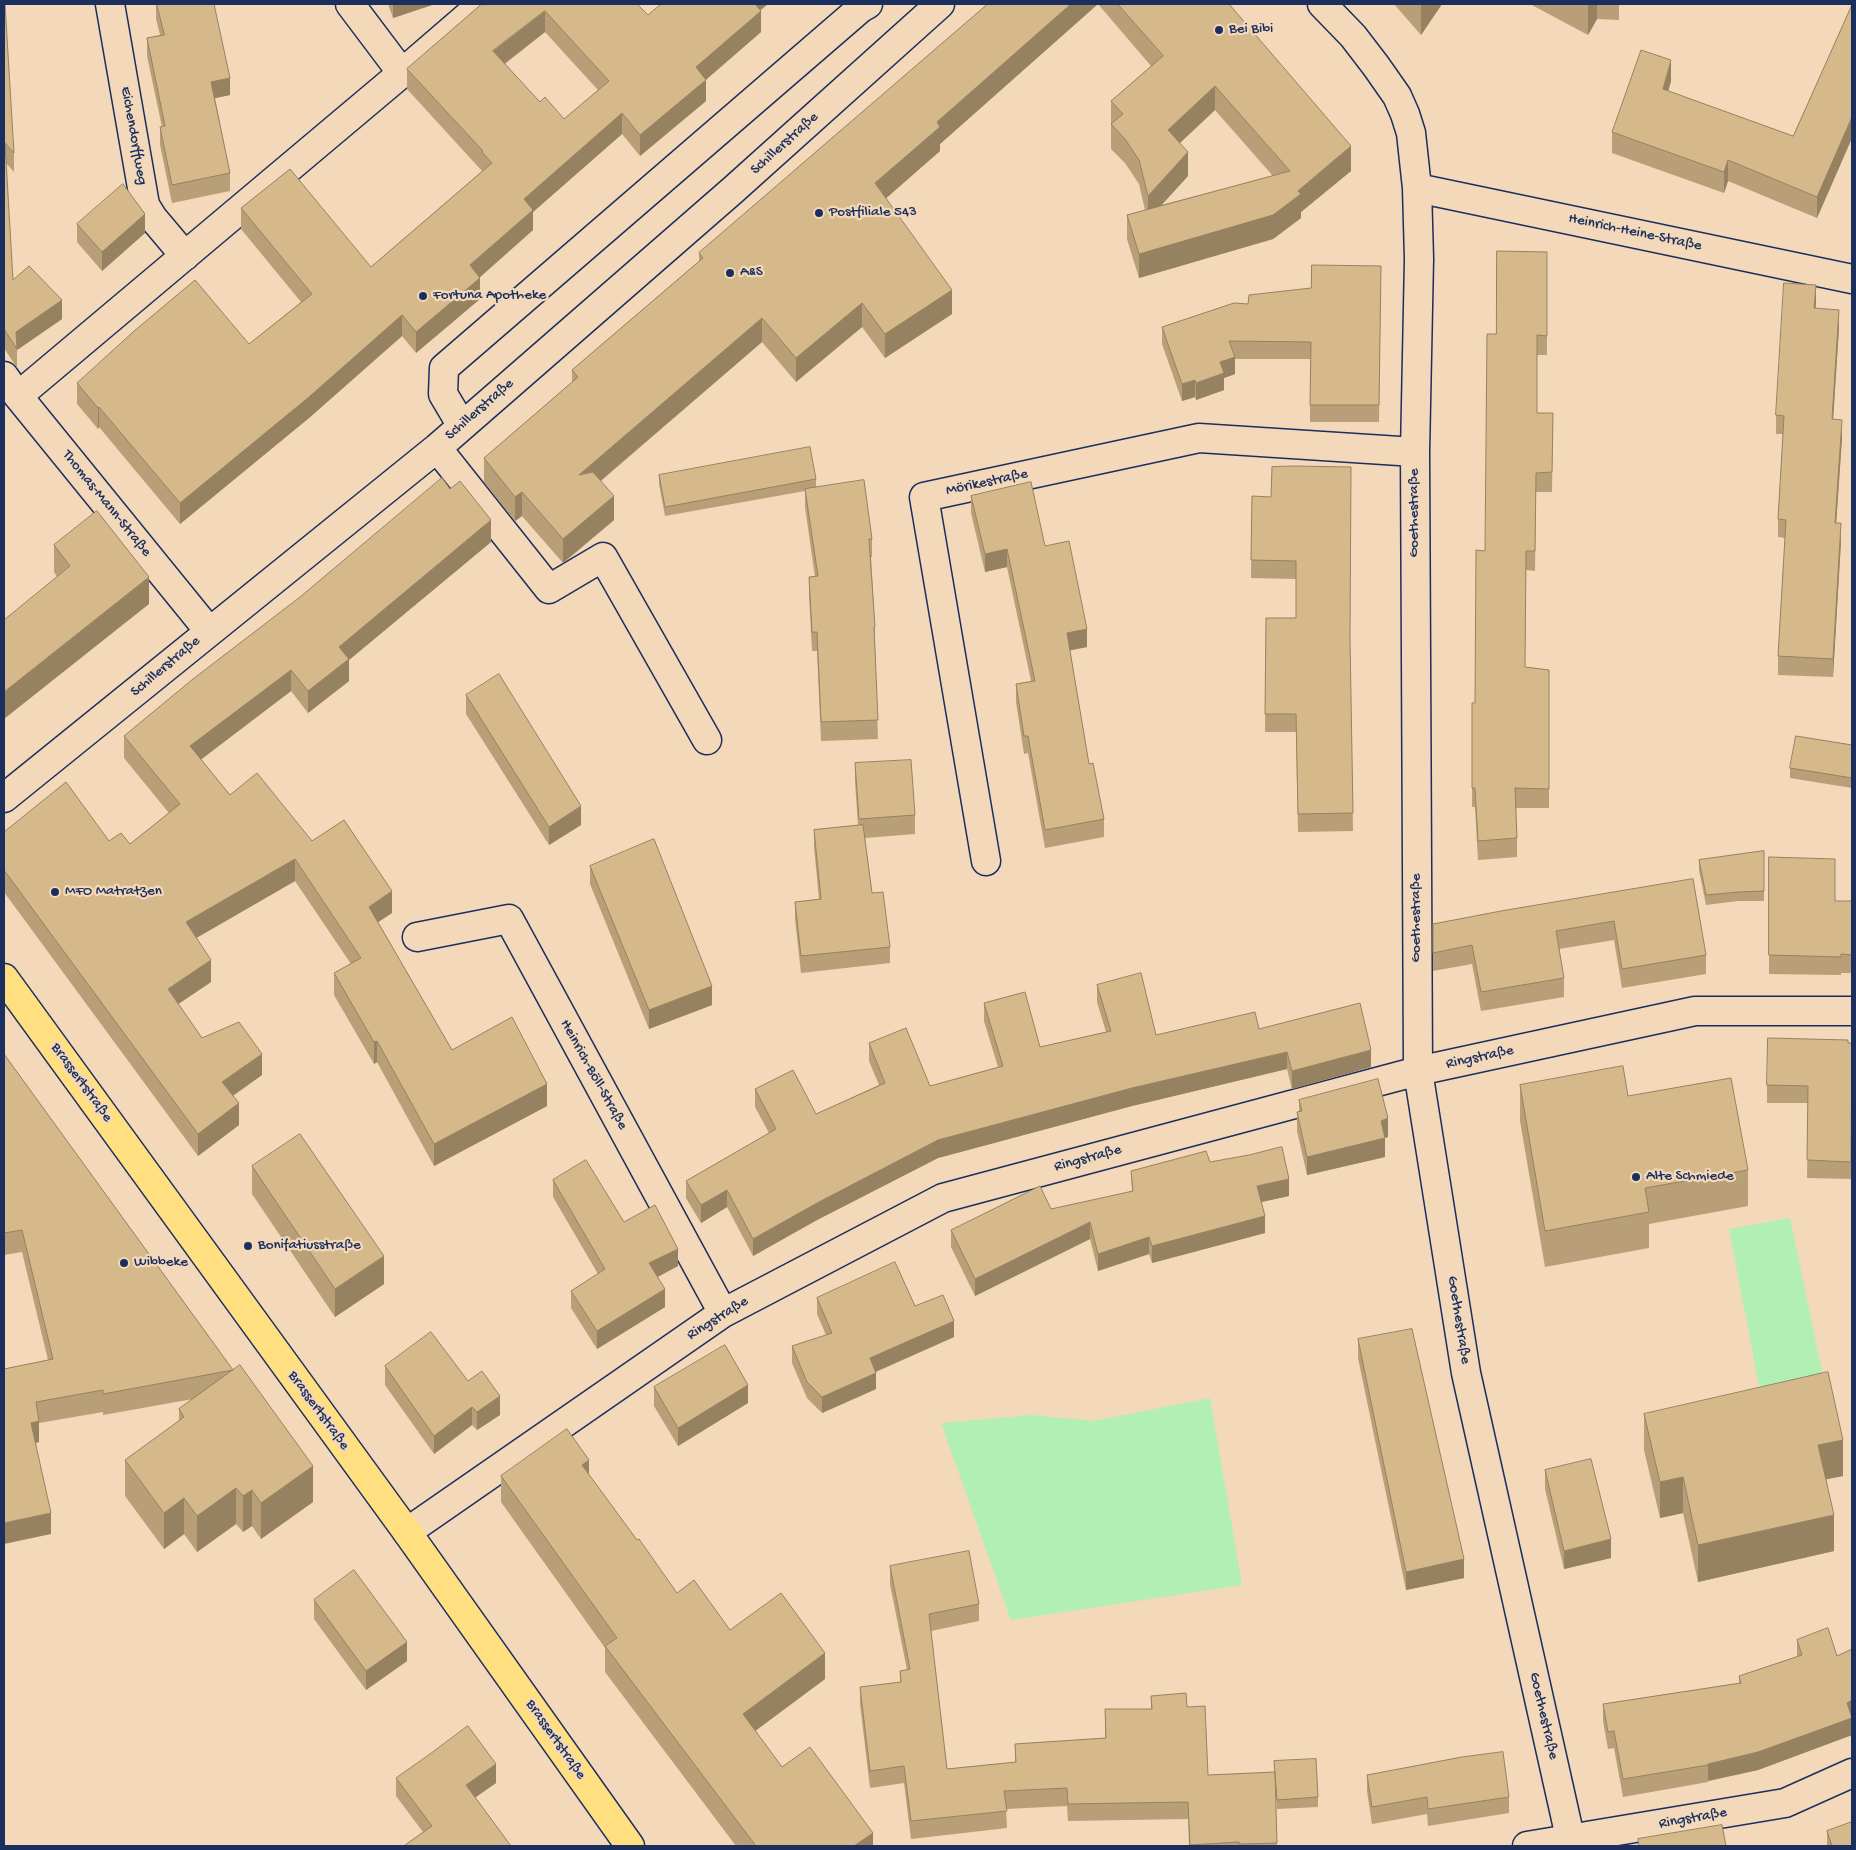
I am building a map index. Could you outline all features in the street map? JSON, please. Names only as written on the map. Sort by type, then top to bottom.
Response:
[{"type":"main road","name":"Brassertstraße","points":[[4,978],[407,1532],[630,1846]]},
{"type":"street","name":"Eichendorffweg","points":[[110,4],[145,205],[153,218],[185,256]]},
{"type":"street","points":[[350,4],[402,73]]},
{"type":"street","points":[[11,386],[185,256],[482,4]]},
{"type":"street","points":[[462,426],[443,394],[444,368],[853,14],[868,4]]},
{"type":"street","name":"Schillerstraße","points":[[4,798],[437,448],[733,190],[940,4]]},
{"type":"street","name":"Goethestraße","points":[[1322,4],[1353,36],[1397,96],[1406,114],[1411,133],[1417,188],[1419,259],[1415,452],[1418,1071],[1466,1373],[1571,1843]]},
{"type":"street","name":"Heinrich-Heine-Straße","points":[[1417,188],[1852,279]]},
{"type":"street","name":"Thomas-Mann-Straße","points":[[11,386],[210,631]]},
{"type":"street","name":"Mörikestraße","points":[[986,861],[924,497],[1200,438],[1415,452]]},
{"type":"street","points":[[437,448],[548,589],[604,557],[707,740]]},
{"type":"street","name":"Heinrich-Böll-Straße","points":[[417,937],[509,919],[723,1313]]},
{"type":"street","name":"Ringstraße","points":[[407,1532],[723,1313],[942,1198],[1418,1071],[1695,1010],[1852,1011]]},
{"type":"street","name":"Ringstraße","points":[[1527,1846],[1571,1843],[1785,1803],[1852,1773]]},
{"type":"green space","points":[[1790,1218],[1828,1400],[1764,1412],[1729,1229]]},
{"type":"green space","points":[[1210,1398],[1242,1585],[1011,1620],[941,1423],[1032,1415],[1094,1421]]},
{"type":"building","points":[[4,4],[14,153],[5,143],[13,280],[29,266],[62,300],[16,332],[17,349],[4,329]]},
{"type":"building","points":[[157,4],[214,4],[230,78],[211,82],[230,173],[172,185],[160,127],[165,126],[147,38],[164,35]]},
{"type":"building","points":[[482,4],[637,4],[648,15],[661,4],[755,4],[761,11],[696,67],[706,80],[640,135],[622,113],[524,199],[533,210],[470,265],[480,278],[416,332],[402,315],[309,397],[180,503],[77,383],[133,332],[195,280],[249,344],[312,294],[241,208],[290,169],[371,267],[492,163],[407,69]],"holes":[[[545,11],[609,81],[564,119],[545,97],[540,102],[493,51]]]},
{"type":"building","points":[[988,4],[1071,4],[937,122],[940,127],[875,183],[952,290],[885,334],[862,303],[796,358],[762,318],[579,475],[593,472],[614,496],[563,539],[522,492],[515,497],[484,458],[578,377],[572,370],[703,258],[699,253]]},
{"type":"building","points":[[1118,4],[1229,4],[1351,146],[1298,191],[1301,194],[1273,215],[1139,254],[1127,215],[1290,171],[1215,86],[1168,130],[1188,152],[1148,196],[1139,160],[1125,139],[1111,124],[1123,114],[1111,101],[1163,56]]},
{"type":"building","points":[[1852,5],[1852,117],[1817,197],[1728,160],[1724,172],[1612,132],[1641,50],[1671,60],[1663,89],[1793,136]]},
{"type":"building","points":[[123,184],[145,214],[102,252],[77,224]]},
{"type":"building","points":[[1497,251],[1547,252],[1547,336],[1537,335],[1537,413],[1553,413],[1552,472],[1536,473],[1535,551],[1526,551],[1525,667],[1549,670],[1549,789],[1515,788],[1517,838],[1478,841],[1475,788],[1472,788],[1472,703],[1475,703],[1476,550],[1485,551],[1487,334],[1496,334]]},
{"type":"building","points":[[1312,265],[1381,266],[1379,405],[1310,405],[1311,342],[1229,341],[1235,357],[1220,362],[1224,373],[1196,383],[1195,380],[1182,384],[1162,327],[1234,303],[1248,304],[1249,295],[1311,288]]},
{"type":"building","points":[[1784,283],[1816,285],[1814,308],[1839,310],[1832,419],[1842,420],[1835,523],[1841,523],[1833,659],[1778,656],[1786,520],[1778,519],[1784,416],[1776,415]]},
{"type":"building","points":[[810,447],[816,479],[665,507],[659,475]]},
{"type":"building","points":[[1272,467],[1351,467],[1350,639],[1353,813],[1298,814],[1296,714],[1265,714],[1266,618],[1296,618],[1296,561],[1251,560],[1252,496],[1271,497]]},
{"type":"building","points":[[442,478],[450,489],[460,481],[491,520],[339,647],[349,659],[308,691],[291,670],[190,746],[230,795],[257,773],[312,841],[344,820],[392,891],[369,907],[452,1050],[512,1017],[547,1084],[434,1144],[377,1041],[374,1042],[334,973],[361,958],[295,859],[186,922],[211,960],[168,989],[202,1038],[239,1022],[262,1054],[222,1082],[239,1103],[198,1134],[4,870],[4,832],[66,782],[109,841],[121,833],[130,844],[180,804],[124,736],[193,679],[300,597]]},
{"type":"building","points":[[864,480],[872,539],[869,539],[875,627],[878,720],[821,722],[817,632],[812,632],[809,577],[818,576],[805,489]]},
{"type":"building","points":[[1031,482],[1045,546],[1069,541],[1087,629],[1067,633],[1089,764],[1093,763],[1104,819],[1045,830],[1028,736],[1024,736],[1016,684],[1035,681],[1007,549],[985,554],[971,496]]},
{"type":"building","points":[[97,511],[149,577],[4,692],[4,620],[70,566],[54,545]]},
{"type":"building","points":[[499,674],[581,806],[549,827],[466,695]]},
{"type":"building","points":[[1796,736],[1852,745],[1852,778],[1790,768]]},
{"type":"building","points":[[911,760],[915,815],[859,819],[855,763]]},
{"type":"building","points":[[863,825],[872,893],[883,892],[890,947],[801,956],[795,902],[821,899],[814,830]]},
{"type":"building","points":[[654,839],[712,986],[649,1010],[590,866]]},
{"type":"building","points":[[1764,851],[1764,891],[1706,895],[1699,860]]},
{"type":"building","points":[[1769,857],[1835,859],[1835,901],[1852,901],[1852,955],[1841,954],[1841,957],[1769,955]]},
{"type":"building","points":[[1693,879],[1706,955],[1622,969],[1614,921],[1556,931],[1564,978],[1481,992],[1472,945],[1433,953],[1433,924]]},
{"type":"building","points":[[1141,973],[1156,1035],[1255,1012],[1259,1029],[1360,1003],[1371,1050],[1292,1071],[1287,1052],[1132,1088],[938,1140],[817,1203],[753,1239],[727,1190],[701,1205],[686,1181],[776,1129],[755,1089],[793,1070],[816,1114],[885,1083],[869,1043],[906,1028],[930,1086],[1003,1066],[984,1003],[1025,992],[1040,1047],[1111,1031],[1097,985]]},
{"type":"building","points":[[1768,1038],[1848,1040],[1848,1043],[1852,1043],[1851,1162],[1807,1160],[1808,1086],[1767,1085]]},
{"type":"building","points":[[4,1054],[233,1370],[103,1394],[103,1390],[36,1402],[39,1421],[31,1423],[51,1513],[4,1523],[4,1369],[53,1359],[22,1230],[4,1233]]},
{"type":"building","name":"Alte Schmiede","points":[[1623,1066],[1628,1096],[1731,1078],[1748,1170],[1645,1188],[1649,1212],[1545,1231],[1520,1085]]},
{"type":"building","points":[[1378,1079],[1388,1118],[1381,1121],[1385,1138],[1307,1157],[1297,1112],[1302,1111],[1299,1100]]},
{"type":"building","points":[[300,1134],[384,1256],[335,1289],[252,1166]]},
{"type":"building","points":[[1282,1147],[1289,1179],[1257,1186],[1265,1216],[1152,1246],[1149,1237],[1098,1254],[1090,1222],[975,1279],[951,1230],[1040,1186],[1051,1209],[1133,1191],[1131,1171],[1206,1151],[1210,1162]]},
{"type":"building","points":[[586,1160],[624,1222],[655,1205],[678,1249],[649,1263],[665,1289],[597,1331],[571,1291],[605,1269],[553,1180]]},
{"type":"building","points":[[895,1262],[915,1306],[943,1295],[954,1321],[870,1358],[876,1373],[822,1397],[807,1382],[792,1346],[832,1333],[817,1298]]},
{"type":"building","points":[[1412,1329],[1464,1559],[1406,1572],[1358,1339]]},
{"type":"building","points":[[431,1332],[468,1381],[482,1371],[500,1396],[477,1412],[472,1407],[434,1436],[385,1366]]},
{"type":"building","points":[[725,1345],[748,1385],[678,1428],[654,1387]]},
{"type":"building","points":[[240,1365],[313,1466],[261,1503],[252,1490],[243,1496],[236,1488],[197,1516],[184,1498],[164,1513],[125,1460],[184,1417],[179,1409]]},
{"type":"building","points":[[1828,1372],[1843,1440],[1818,1445],[1834,1515],[1698,1545],[1683,1477],[1660,1482],[1644,1414]]},
{"type":"building","points":[[567,1429],[589,1460],[582,1465],[637,1540],[639,1539],[677,1593],[694,1580],[730,1630],[781,1593],[825,1653],[743,1714],[782,1767],[810,1747],[873,1833],[854,1846],[756,1846],[605,1646],[617,1638],[501,1476]]},
{"type":"building","points":[[1591,1459],[1611,1539],[1564,1551],[1545,1470]]},
{"type":"building","points":[[969,1551],[979,1604],[929,1614],[947,1769],[1016,1762],[1015,1744],[1106,1738],[1105,1709],[1152,1709],[1151,1696],[1186,1693],[1187,1707],[1205,1706],[1208,1775],[1275,1772],[1277,1843],[1239,1844],[1239,1842],[1190,1845],[1188,1802],[1068,1804],[1067,1788],[1004,1791],[1007,1811],[911,1821],[904,1766],[870,1771],[860,1687],[901,1682],[900,1671],[910,1669],[890,1566]]},
{"type":"building","points":[[354,1570],[407,1642],[366,1671],[314,1600]]},
{"type":"building","points":[[1828,1628],[1837,1656],[1852,1649],[1852,1700],[1847,1703],[1852,1718],[1758,1752],[1708,1765],[1623,1779],[1614,1731],[1608,1732],[1603,1704],[1741,1683],[1739,1676],[1802,1655],[1797,1640]]},
{"type":"building","points":[[468,1726],[496,1764],[466,1785],[511,1846],[406,1846],[432,1826],[396,1778]]},
{"type":"building","points":[[1503,1752],[1509,1797],[1428,1809],[1427,1797],[1372,1807],[1367,1775],[1462,1757]]},
{"type":"building","points":[[1316,1759],[1318,1797],[1277,1800],[1274,1761]]},
{"type":"building","points":[[1852,1822],[1852,1846],[1832,1846],[1827,1831]]},
{"type":"building","points":[[1722,1825],[1726,1846],[1639,1846],[1638,1839]]},
{"type":"place","name":"Bei Bibi","points":[[1219,30]]},
{"type":"place","name":"Postfiliale 543","points":[[819,213]]},
{"type":"place","name":"A&S","points":[[730,273]]},
{"type":"place","name":"Fortuna Apotheke","points":[[423,296]]},
{"type":"place","name":"MFO Matratzen","points":[[55,892]]},
{"type":"place","name":"Alte Schmiede","points":[[1636,1177]]},
{"type":"place","name":"Bonifatiusstraße","points":[[248,1246]]},
{"type":"place","name":"Wibbeke","points":[[124,1263]]}]
